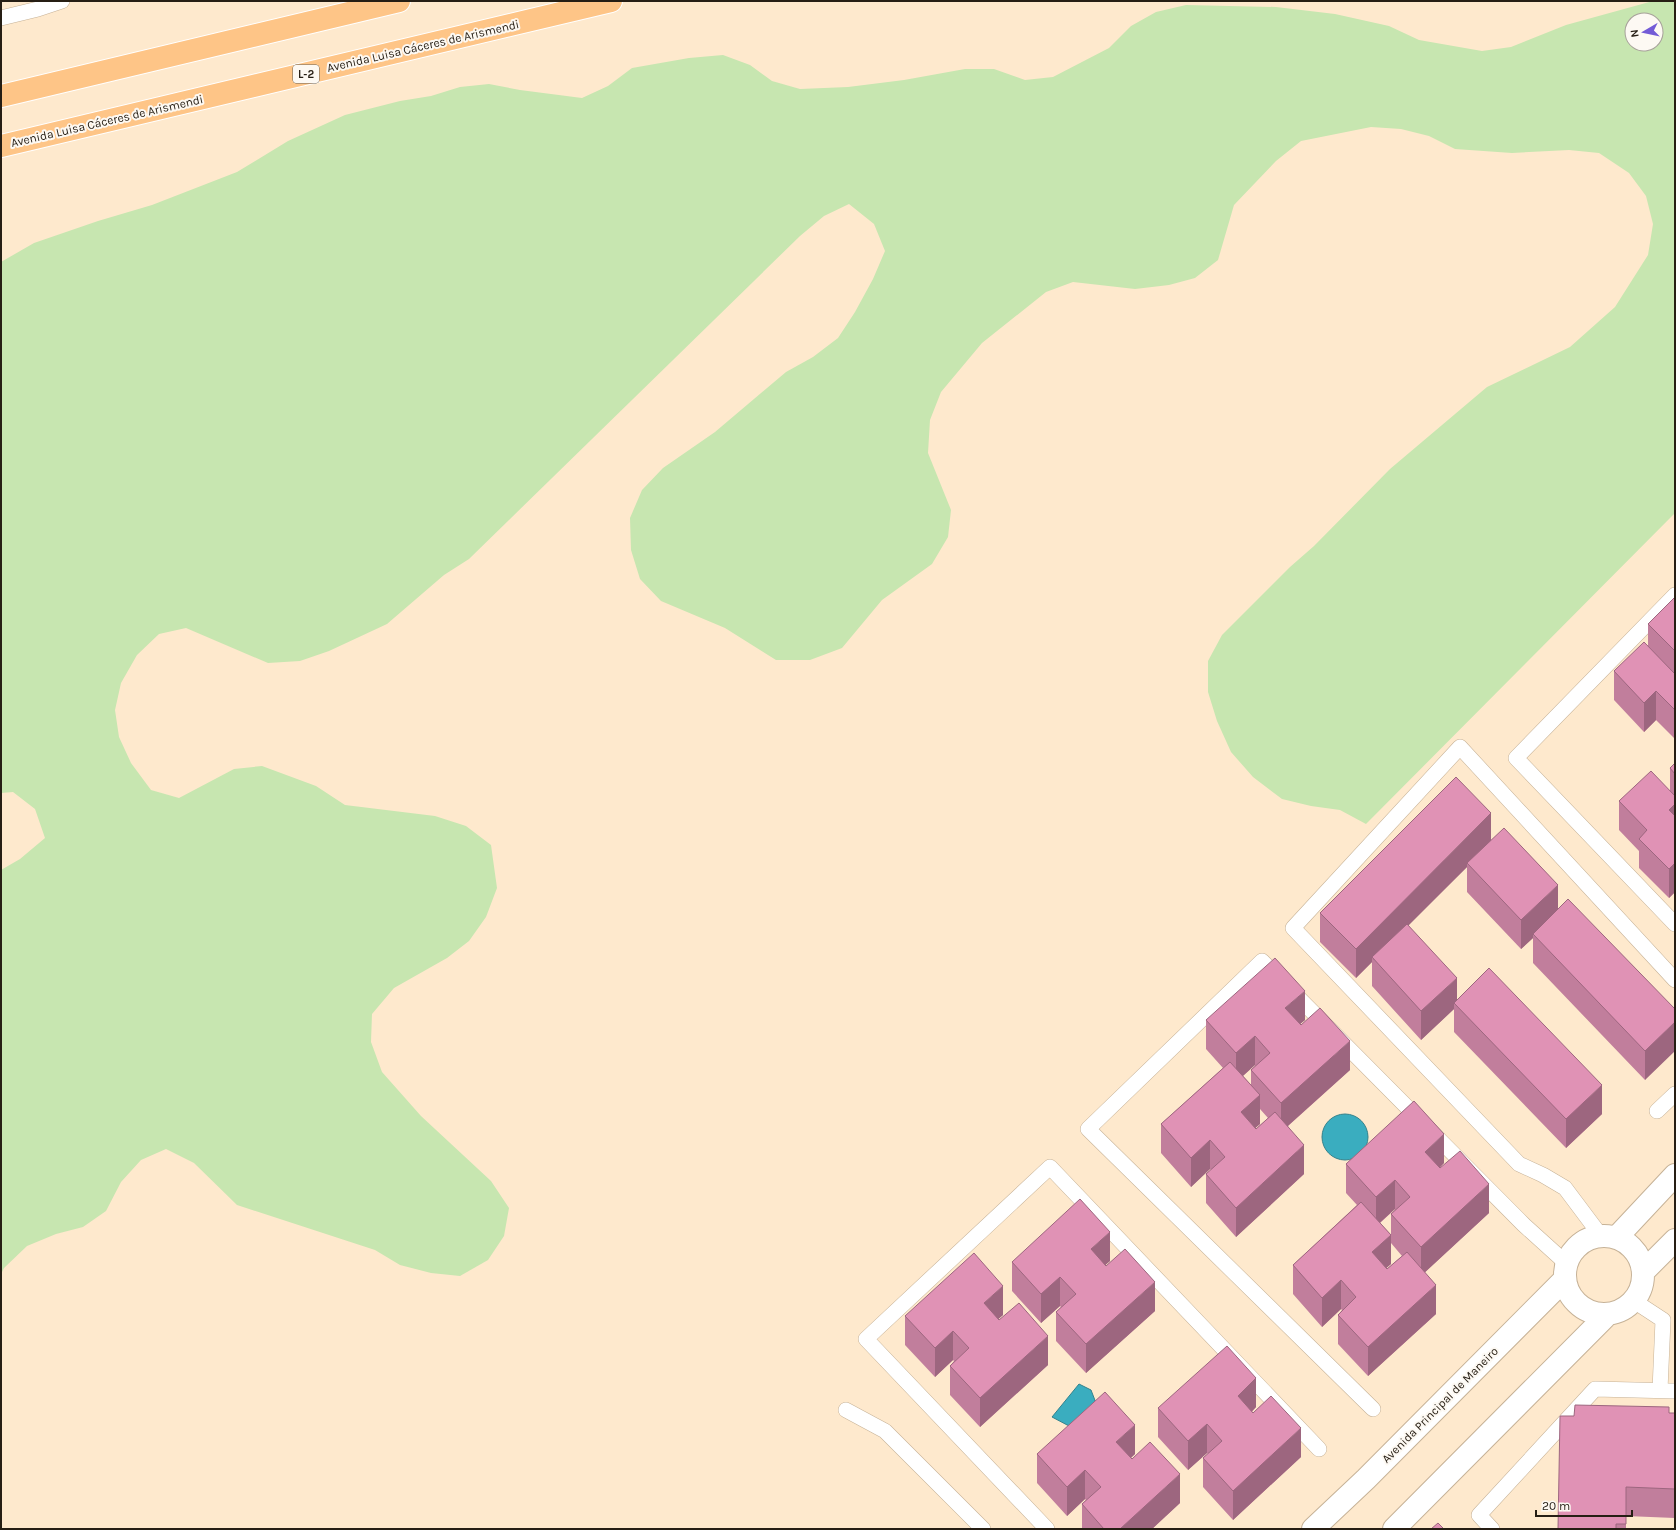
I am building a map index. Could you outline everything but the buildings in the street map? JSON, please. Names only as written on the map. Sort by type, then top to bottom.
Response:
[{"type":"main road","points":[[1,96],[400,1]]},
{"type":"main road","name":"Avenida Luisa Cáceres de Arismendi","points":[[1,146],[611,1]]},
{"type":"street","name":"Avenida Principal de Maneiro","points":[[1313,1529],[1366,1479],[1566,1271],[1574,1250],[1586,1240],[1608,1237],[1675,1176]]},
{"type":"street","points":[[1566,1271],[1568,1293],[1578,1306],[1592,1313],[1607,1315],[1622,1311],[1634,1301],[1642,1288],[1643,1272],[1639,1257],[1629,1245],[1608,1237]]},
{"type":"street","points":[[1643,1272],[1675,1240]]},
{"type":"street","points":[[1394,1529],[1607,1315]]},
{"type":"lane","points":[[1,18],[38,9],[62,1]]},
{"type":"lane","points":[[224,43],[362,1]]},
{"type":"lane","points":[[1675,596],[1516,758],[1675,924]]},
{"type":"lane","points":[[1608,1237],[1565,1188],[1543,1175],[1519,1164],[1293,928],[1460,748],[1675,980]]},
{"type":"lane","points":[[1373,1409],[1088,1129],[1262,961],[1524,1225],[1566,1271]]},
{"type":"lane","points":[[1657,1111],[1675,1094]]},
{"type":"lane","points":[[1048,1529],[866,1339],[1050,1167],[1319,1449]]},
{"type":"lane","points":[[1492,1529],[1479,1515],[1595,1389],[1668,1391],[1663,1320],[1634,1301]]},
{"type":"lane","points":[[846,1410],[885,1431],[983,1529]]},
{"type":"green space","points":[[1653,1],[1675,1],[1675,513],[1366,824],[1340,810],[1311,806],[1282,799],[1253,777],[1231,752],[1217,721],[1208,692],[1208,661],[1222,635],[1290,567],[1314,546],[1390,469],[1487,387],[1570,347],[1615,307],[1648,255],[1653,224],[1646,196],[1629,173],[1599,153],[1569,150],[1512,153],[1455,149],[1429,136],[1401,129],[1371,127],[1301,141],[1276,161],[1234,205],[1218,260],[1195,278],[1169,285],[1135,289],[1073,282],[1046,292],[982,343],[941,392],[930,420],[928,453],[951,510],[948,537],[932,564],[882,600],[842,648],[810,660],[776,660],[725,628],[661,601],[640,579],[631,550],[630,518],[642,490],[663,468],[715,432],[786,372],[813,357],[838,338],[855,312],[873,279],[885,251],[874,224],[849,204],[824,216],[800,236],[469,559],[444,575],[387,624],[329,651],[300,661],[268,663],[186,628],[159,634],[137,655],[121,683],[115,710],[119,737],[131,763],[151,790],[179,798],[234,769],[262,766],[316,786],[345,805],[435,816],[466,826],[491,845],[497,888],[486,917],[469,941],[447,958],[394,988],[372,1014],[371,1042],[382,1072],[421,1116],[491,1181],[509,1208],[504,1236],[488,1260],[460,1276],[431,1273],[400,1265],[375,1250],[237,1205],[194,1163],[166,1149],[141,1160],[121,1182],[106,1211],[83,1227],[56,1234],[27,1246],[4,1268],[1,1274],[1,870],[20,859],[45,838],[35,809],[13,792],[1,793],[1,262],[34,243],[98,221],[152,205],[237,172],[288,141],[345,115],[400,101],[431,96],[460,87],[489,84],[520,90],[582,98],[608,86],[632,68],[689,58],[723,55],[750,65],[772,81],[800,89],[848,87],[904,80],[965,69],[994,69],[1025,80],[1053,77],[1109,48],[1131,26],[1156,12],[1186,5],[1276,7],[1335,14],[1389,26],[1419,40],[1482,51],[1511,47],[1566,25]]},
{"type":"water","points":[[1350,1114],[1362,1120],[1367,1128],[1367,1146],[1362,1154],[1354,1159],[1340,1160],[1328,1154],[1323,1146],[1322,1132],[1328,1120],[1336,1115]]},
{"type":"water","points":[[1079,1384],[1091,1390],[1096,1403],[1071,1427],[1052,1417]]}]
